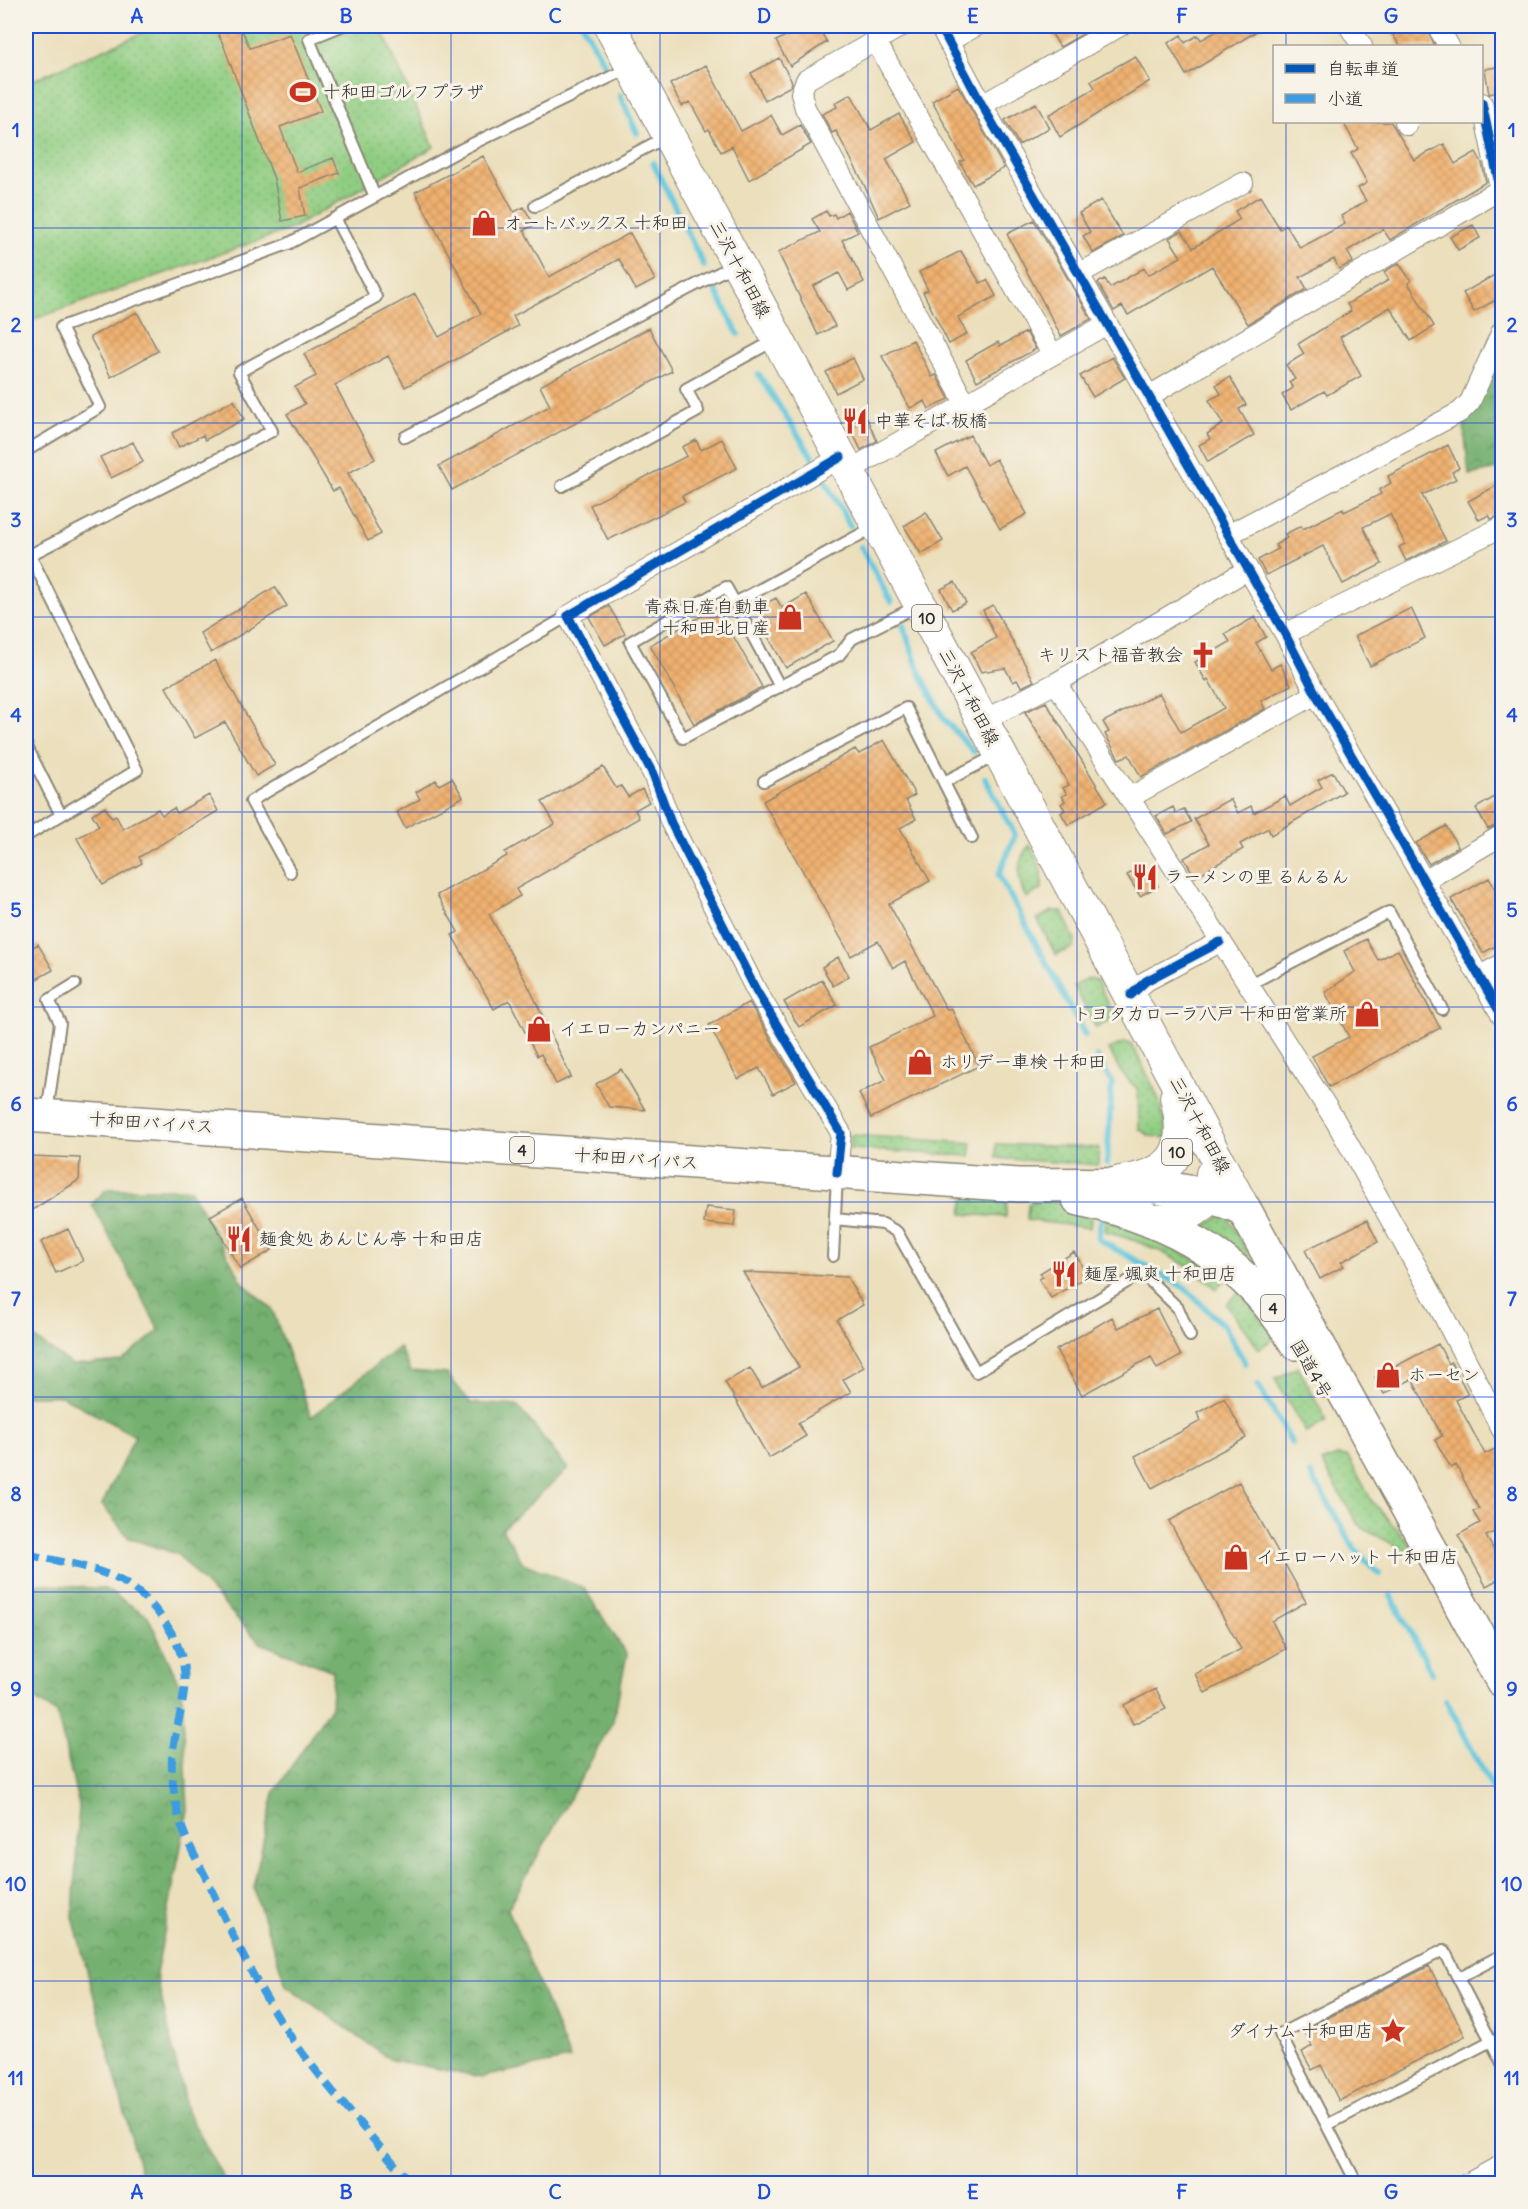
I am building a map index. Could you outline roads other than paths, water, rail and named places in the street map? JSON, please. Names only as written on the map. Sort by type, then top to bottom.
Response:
[{"type":"highway","name":"十和田バイパス","points":[[36,1115],[1018,1185],[1145,1187],[1208,1196],[1244,1209]]},
{"type":"highway","name":"国道4号","points":[[1018,1185],[1114,1206],[1154,1221],[1211,1251],[1251,1282],[1283,1320],[1376,1478],[1432,1550]]},
{"type":"highway","name":"国道4号","points":[[1244,1209],[1503,1680]]},
{"type":"main road","name":"三沢十和田線","points":[[610,26],[1244,1209]]},
{"type":"main road","name":"10","points":[[1098,1185],[1155,1174],[1166,1167],[1174,1157],[1181,1142],[1183,1129],[1168,1064]]},
{"type":"main road","name":"10","points":[[1208,1196],[1213,1177],[1210,1146]]},
{"type":"main road","points":[[1154,1221],[1183,1218],[1203,1206],[1208,1196]]},
{"type":"street","points":[[902,26],[806,80],[801,93],[805,108],[965,403]]},
{"type":"street","points":[[976,26],[945,33],[982,105],[1285,634],[1316,694],[1503,1016]]},
{"type":"street","points":[[982,105],[1119,26]]},
{"type":"street","points":[[1349,26],[1361,45]]},
{"type":"street","points":[[1437,26],[1448,45]]},
{"type":"street","points":[[875,40],[1052,354]]},
{"type":"street","points":[[1149,396],[1502,193],[1483,108]]},
{"type":"street","points":[[1079,274],[1243,183]]},
{"type":"street","points":[[837,1173],[841,1133],[756,990],[672,823],[653,774],[568,616],[844,464],[965,403],[1107,324]]},
{"type":"street","points":[[1228,535],[1460,412],[1470,402],[1503,331]]},
{"type":"street","points":[[1285,634],[1503,527]]},
{"type":"street","points":[[982,721],[1056,683],[1248,570]]},
{"type":"street","points":[[1056,683],[1335,1120],[1437,1302],[1503,1430]]},
{"type":"street","points":[[1129,798],[1316,694]]},
{"type":"street","points":[[1426,880],[1503,835]]},
{"type":"street","points":[[1131,995],[1146,981],[1220,942]]},
{"type":"street","points":[[1480,976],[1503,964]]},
{"type":"street","points":[[1467,2184],[1503,2165]]},
{"type":"lane","points":[[341,26],[309,39],[375,197]]},
{"type":"lane","points":[[26,451],[100,406],[61,327],[288,244],[464,148],[618,76],[631,66]]},
{"type":"lane","points":[[535,206],[669,136]]},
{"type":"lane","points":[[26,836],[137,770],[28,556],[272,431],[239,372],[376,297],[335,218]]},
{"type":"lane","points":[[405,437],[737,263]]},
{"type":"lane","points":[[562,486],[698,411],[686,389],[777,339]]},
{"type":"lane","points":[[735,603],[877,525]]},
{"type":"lane","points":[[780,687],[726,587],[630,642],[683,738],[839,656],[852,639],[920,604]]},
{"type":"lane","points":[[290,872],[251,801],[568,616]]},
{"type":"lane","points":[[764,781],[906,708],[972,838]]},
{"type":"lane","points":[[26,745],[61,815]]},
{"type":"lane","points":[[944,782],[1000,754]]},
{"type":"lane","points":[[1248,985],[1389,912],[1442,1009]]},
{"type":"lane","points":[[36,1115],[60,1023],[49,1000],[75,984]]},
{"type":"lane","points":[[833,1256],[837,1173]]},
{"type":"lane","points":[[835,1219],[883,1224],[897,1232],[976,1372],[1142,1273],[1178,1308],[1190,1336]]},
{"type":"lane","points":[[1358,2184],[1280,2034],[1444,1950],[1503,2063]]},
{"type":"lane","points":[[1458,1978],[1503,1955]]},
{"type":"lane","points":[[1327,2125],[1491,2041]]},
{"type":"waterway","points":[[583,26],[606,67]]},
{"type":"waterway","points":[[620,95],[637,133]]},
{"type":"waterway","points":[[653,163],[704,266]]},
{"type":"waterway","points":[[716,291],[738,334]]},
{"type":"waterway","points":[[759,375],[813,458]]},
{"type":"waterway","points":[[824,478],[850,526]]},
{"type":"waterway","points":[[861,547],[891,602]]},
{"type":"waterway","points":[[903,625],[919,671],[944,719],[974,752]]},
{"type":"waterway","points":[[985,778],[1015,835],[999,875],[1085,1035]]},
{"type":"waterway","points":[[1097,1057],[1112,1083],[1107,1163]]},
{"type":"waterway","points":[[1102,1215],[1098,1239],[1185,1288],[1225,1327],[1245,1363]]},
{"type":"waterway","points":[[1258,1385],[1292,1443]]},
{"type":"waterway","points":[[1311,1474],[1354,1548],[1379,1574]]},
{"type":"waterway","points":[[1391,1596],[1432,1673]]},
{"type":"waterway","points":[[1446,1700],[1502,1806]]},
{"type":"place","name":"十和田ゴルフプラザ","points":[[303,92]]},
{"type":"place","name":"オートバックス 十和田","points":[[484,223]]},
{"type":"place","name":"中華そば 板橋","points":[[855,421]]},
{"type":"place","name":"青森日産自動車 十和田北日産","points":[[790,617]]},
{"type":"place","name":"キリスト福音教会","points":[[1203,655]]},
{"type":"place","name":"ラーメンの里 るんるん","points":[[1145,877]]},
{"type":"place","name":"トヨタカローラ八戸 十和田営業所","points":[[1367,1014]]},
{"type":"place","name":"イエローカンパニー","points":[[539,1029]]},
{"type":"place","name":"ホリデー車検 十和田","points":[[920,1062]]},
{"type":"place","name":"麺食処 あんじん亭 十和田店","points":[[239,1239]]},
{"type":"place","name":"麺屋 颯爽 十和田店","points":[[1064,1274]]},
{"type":"place","name":"ホーセン","points":[[1388,1375]]},
{"type":"place","name":"イエローハット 十和田店","points":[[1236,1557]]},
{"type":"place","name":"ダイナム 十和田店","points":[[1393,2031]]}]
